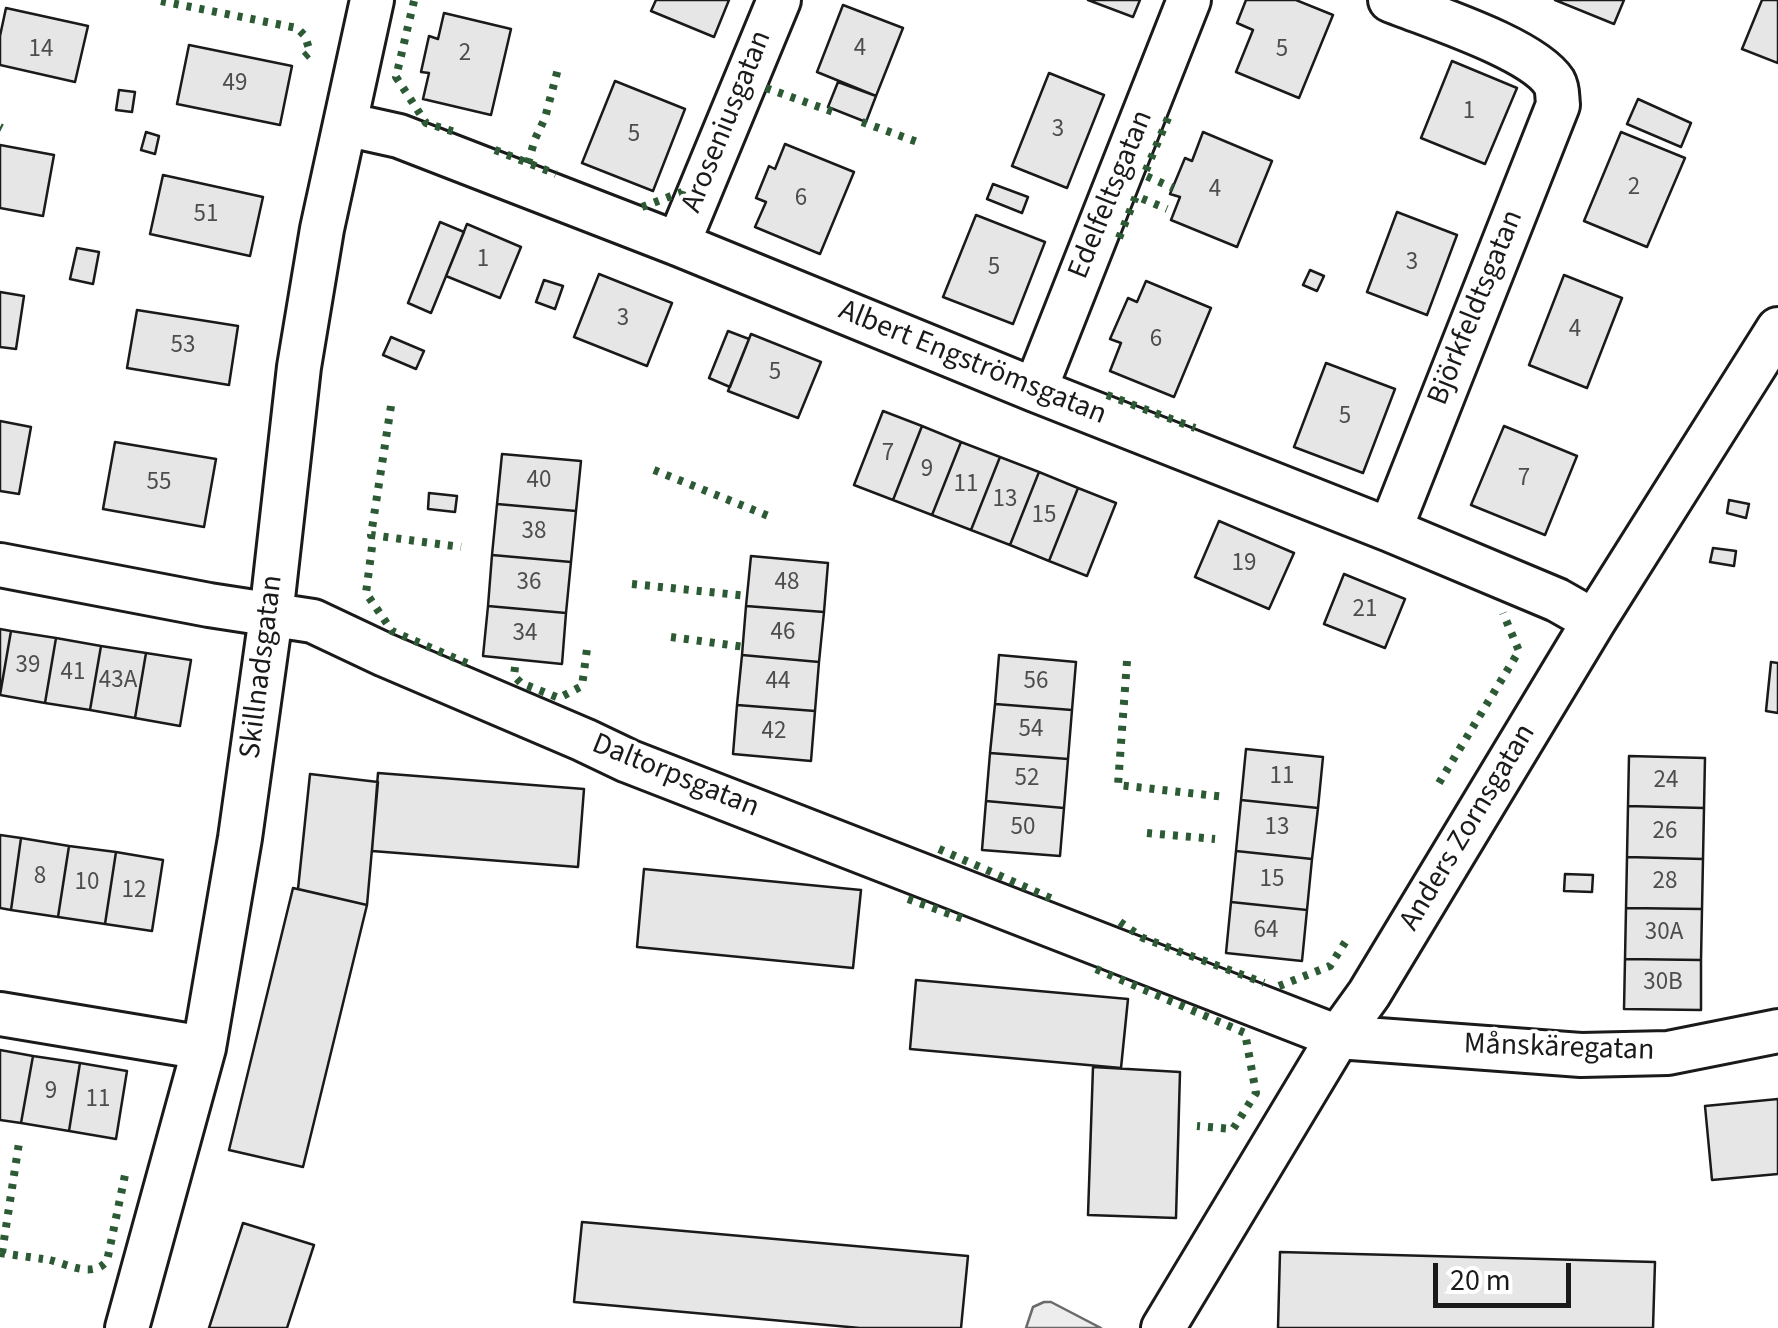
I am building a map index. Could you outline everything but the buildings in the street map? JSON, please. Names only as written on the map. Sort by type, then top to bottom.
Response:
[{"type":"street","name":"Aroseniusgatan","points":[[678,244],[778,0]]},
{"type":"street","name":"Edelfeltsgatan","points":[[1035,390],[1189,0]]},
{"type":"street","name":"Björkfeldtsgatan","points":[[1390,0],[1514,50],[1545,70],[1557,86],[1558,104],[1390,530]]},
{"type":"street","name":"Skillnadsgatan","points":[[127,1328],[204,1048],[240,838],[271,616],[299,367],[344,124],[358,3]]},
{"type":"street","name":"Albert Engströmsgatan","points":[[344,124],[398,136],[678,244],[1390,530],[1557,600],[1594,621]]},
{"type":"street","name":"Anders Zornsgatan","points":[[1163,1328],[1594,621],[1778,330]]},
{"type":"street","name":"Daltorpsgatan","points":[[0,565],[313,621],[628,762],[1338,1037]]},
{"type":"street","points":[[0,1014],[204,1048]]},
{"type":"street","name":"Månskäregatan","points":[[1338,1037],[1581,1055],[1668,1053],[1778,1031]]},
{"type":"shaded area","points":[[1044,1302],[1101,1328],[1026,1328],[1033,1307]]},
{"type":"hedge","points":[[161,1],[297,28],[305,36],[310,52],[303,58]]},
{"type":"hedge","points":[[414,1],[396,77],[426,123],[458,133]]},
{"type":"hedge","points":[[528,163],[559,65]]},
{"type":"hedge","points":[[766,88],[839,114]]},
{"type":"hedge","points":[[1168,118],[1144,175],[1173,188]]},
{"type":"hedge","points":[[862,122],[923,144]]},
{"type":"hedge","points":[[495,150],[556,174]]},
{"type":"hedge","points":[[642,207],[683,189]]},
{"type":"hedge","points":[[1119,238],[1136,196],[1167,209]]},
{"type":"hedge","points":[[1107,395],[1195,428]]},
{"type":"hedge","points":[[391,406],[371,535],[461,547]]},
{"type":"hedge","points":[[654,470],[771,517]]},
{"type":"hedge","points":[[372,547],[366,593],[392,631],[471,665]]},
{"type":"hedge","points":[[632,584],[748,596]]},
{"type":"hedge","points":[[1439,783],[1519,651],[1503,613]]},
{"type":"hedge","points":[[671,637],[745,647]]},
{"type":"hedge","points":[[515,667],[514,676],[521,683],[559,698],[582,686],[587,649]]},
{"type":"hedge","points":[[1127,661],[1118,785],[1225,797]]},
{"type":"hedge","points":[[1147,833],[1215,839]]},
{"type":"hedge","points":[[939,849],[1055,900]]},
{"type":"hedge","points":[[908,899],[969,921]]},
{"type":"hedge","points":[[1120,922],[1143,938],[1264,983]]},
{"type":"hedge","points":[[1279,986],[1330,966],[1346,941]]},
{"type":"hedge","points":[[1096,969],[1245,1033],[1256,1093],[1233,1129],[1197,1126]]},
{"type":"hedge","points":[[2,1253],[19,1143]]},
{"type":"hedge","points":[[50,1260],[88,1269],[107,1261],[125,1175]]},
{"type":"hedge","points":[[0,1253],[43,1259]]}]
